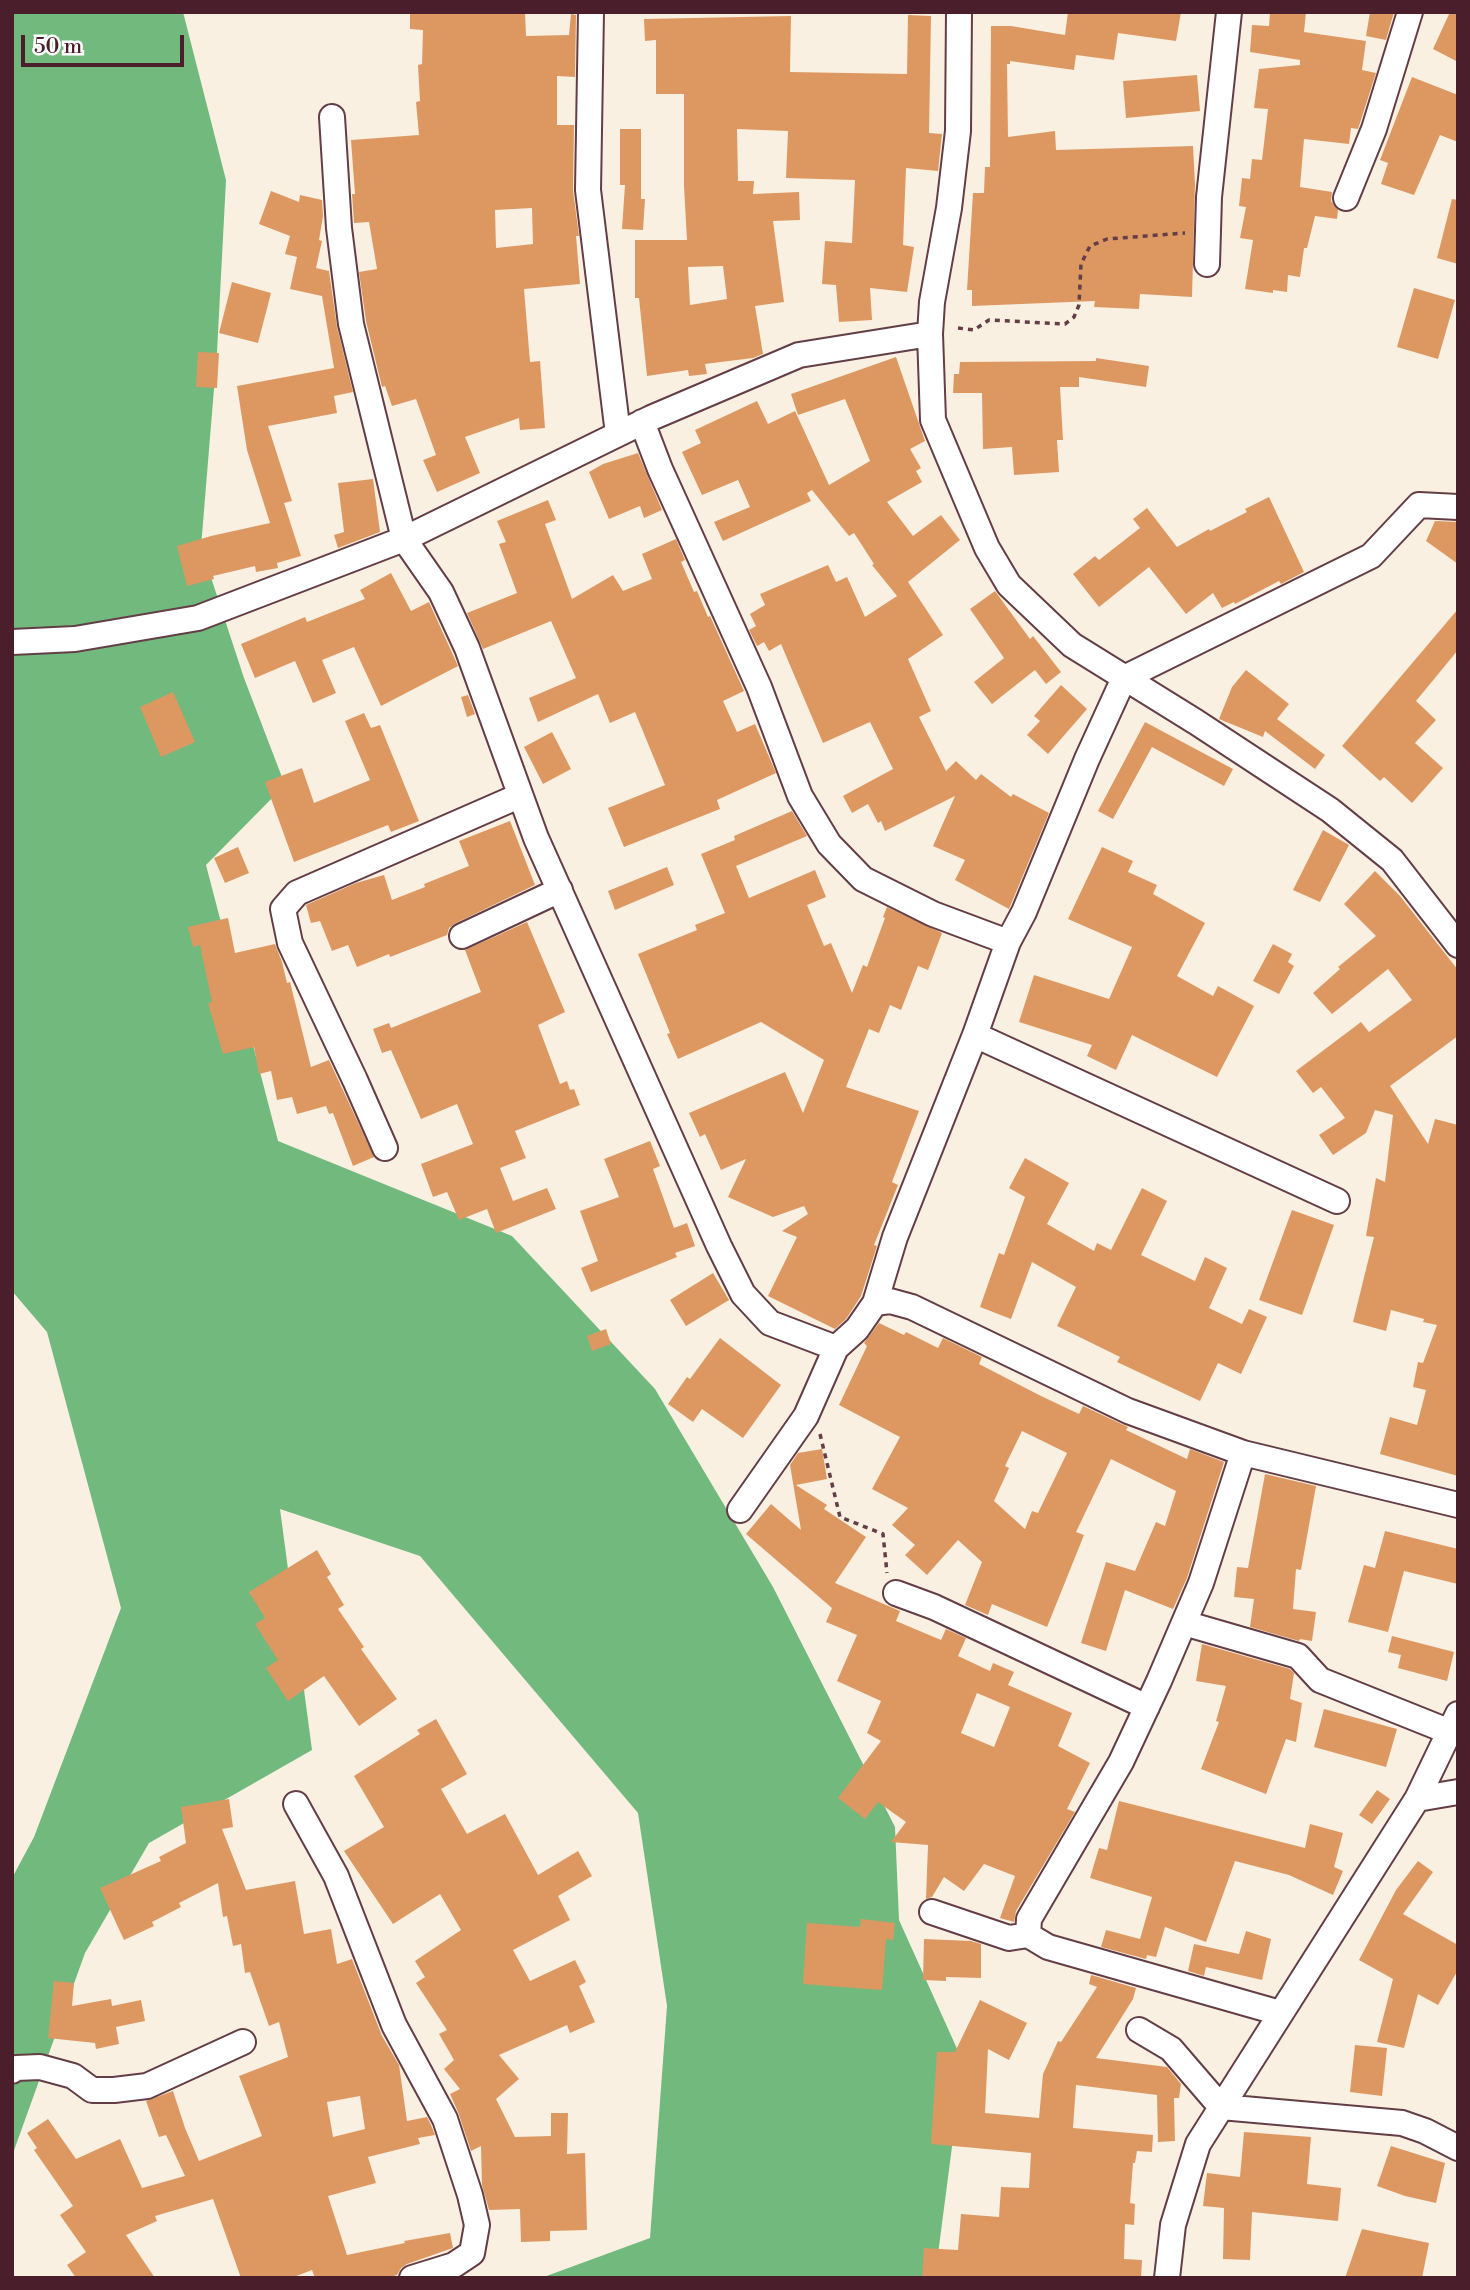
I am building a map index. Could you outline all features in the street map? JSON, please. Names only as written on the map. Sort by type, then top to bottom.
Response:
[{"type":"street","points":[[591,12],[588,190],[618,434]]},
{"type":"street","points":[[959,12],[958,131],[949,208],[932,302],[930,334],[933,420],[987,548],[1009,584],[1072,645],[1330,810],[1392,860],[1458,945]]},
{"type":"street","points":[[1207,264],[1209,197],[1229,12]]},
{"type":"street","points":[[1346,198],[1374,129],[1410,12]]},
{"type":"street","points":[[332,117],[339,228],[351,324],[404,539],[441,592],[467,648],[519,796],[719,1246],[743,1294],[770,1324],[836,1348]]},
{"type":"street","points":[[15,642],[75,639],[198,618],[404,539],[642,422],[799,355],[930,334]]},
{"type":"street","points":[[642,422],[660,469],[759,687],[800,796],[829,844],[863,879],[933,914],[1008,942]]},
{"type":"street","points":[[740,1510],[806,1416],[836,1348],[857,1329],[875,1303],[895,1237],[975,1035],[1008,942],[1024,912],[1087,759],[1124,678],[1371,556],[1419,505],[1458,507]]},
{"type":"street","points":[[385,1148],[290,943],[283,909],[297,893],[519,796]]},
{"type":"street","points":[[462,936],[560,890]]},
{"type":"street","points":[[975,1035],[1337,1201]]},
{"type":"street","points":[[875,1303],[890,1301],[912,1307],[1128,1410],[1243,1453],[1458,1505]]},
{"type":"street","points":[[1028,1935],[1029,1919],[1121,1762],[1147,1707],[1200,1583],[1243,1453]]},
{"type":"street","points":[[896,1594],[934,1607],[1147,1707]]},
{"type":"street","points":[[1167,2278],[1173,2225],[1198,2144],[1417,1798],[1454,1723],[1320,1680],[1298,1656],[1184,1623]]},
{"type":"street","points":[[1417,1798],[1458,1792]]},
{"type":"street","points":[[296,1804],[337,1876],[394,2025],[445,2119],[475,2215],[477,2225],[472,2253],[454,2265],[412,2278]]},
{"type":"street","points":[[932,1912],[1009,1938],[1028,1935],[1048,1947],[1280,2013]]},
{"type":"street","points":[[1139,2030],[1171,2049],[1221,2107],[1402,2123],[1458,2148]]},
{"type":"street","points":[[12,2071],[16,2068],[40,2067],[73,2076],[92,2090],[125,2089],[147,2086],[243,2042]]},
{"type":"path","points":[[958,328],[974,330],[989,320],[1065,324],[1074,317],[1079,305],[1081,264],[1090,246],[1107,239],[1208,232]]},
{"type":"path","points":[[806,1416],[815,1418],[819,1429],[840,1517],[883,1534],[887,1574],[896,1594]]},
{"type":"green space","points":[[12,12],[183,12],[226,180],[217,352],[201,547],[244,678],[285,785],[206,865],[278,1141],[512,1236],[655,1389],[773,1587],[895,1827],[899,1920],[963,2062],[937,2262],[940,2278],[541,2278],[650,2238],[667,2006],[638,1813],[420,1556],[280,1509],[312,1750],[149,1843],[85,1953],[12,2156],[12,1878],[34,1837],[121,1608],[47,1332],[12,1291]]},
{"type":"building","points":[[410,12],[525,12],[526,36],[569,35],[571,14],[576,15],[575,77],[557,76],[557,125],[574,125],[573,190],[579,236],[576,236],[580,284],[524,289],[530,362],[540,361],[545,428],[520,430],[519,418],[465,437],[480,473],[437,492],[423,460],[436,455],[416,399],[392,406],[385,386],[382,387],[366,321],[359,272],[377,269],[369,222],[354,223],[352,194],[355,194],[351,140],[419,135],[416,102],[420,101],[418,65],[422,64],[423,30],[410,29]],"holes":[[[532,208],[533,244],[496,248],[495,210]]]},
{"type":"building","points":[[1068,12],[1181,12],[1176,41],[1118,33],[1114,60],[1076,55],[1074,70],[1010,61],[1010,64],[1007,64],[1008,137],[1055,131],[1056,150],[1193,146],[1195,184],[1192,297],[1140,294],[1139,309],[1094,307],[1095,301],[972,306],[972,290],[967,290],[973,193],[984,193],[985,167],[990,167],[991,26],[1011,26],[1065,35]]},
{"type":"building","points":[[1270,12],[1306,12],[1304,32],[1366,41],[1362,70],[1376,73],[1358,129],[1351,128],[1349,144],[1304,139],[1300,187],[1332,192],[1331,201],[1338,210],[1337,219],[1315,216],[1307,248],[1304,248],[1300,277],[1288,275],[1287,292],[1273,290],[1273,293],[1245,289],[1253,240],[1240,238],[1246,207],[1239,206],[1242,178],[1250,179],[1252,159],[1262,160],[1268,109],[1254,108],[1259,69],[1300,65],[1300,60],[1250,52],[1252,25],[1269,26]]},
{"type":"building","points":[[1370,12],[1394,12],[1386,40],[1366,36]]},
{"type":"building","points":[[1450,12],[1458,12],[1458,62],[1433,49]]},
{"type":"building","points":[[908,15],[931,16],[929,133],[942,134],[938,171],[906,168],[903,245],[914,247],[907,292],[870,288],[872,320],[839,322],[836,285],[822,284],[825,241],[852,243],[855,180],[786,178],[788,131],[737,129],[738,181],[754,181],[753,194],[799,192],[800,220],[773,221],[784,302],[755,306],[763,354],[753,358],[705,364],[707,374],[689,376],[688,370],[647,376],[639,298],[635,298],[635,240],[687,240],[684,94],[656,94],[656,40],[645,41],[644,19],[791,16],[790,72],[907,74]],"holes":[[[723,266],[727,299],[690,305],[688,267]]]},
{"type":"building","points":[[1197,75],[1200,111],[1126,118],[1123,81]]},
{"type":"building","points":[[1412,77],[1458,95],[1458,142],[1440,135],[1414,195],[1381,184],[1388,163],[1380,160]]},
{"type":"building","points":[[620,129],[641,129],[641,199],[645,199],[643,230],[622,229],[625,185],[620,185]]},
{"type":"building","points":[[271,191],[299,202],[300,195],[322,200],[323,216],[319,240],[322,241],[316,268],[329,271],[337,327],[353,392],[334,396],[337,413],[268,426],[292,501],[284,503],[301,556],[277,563],[278,568],[256,572],[255,566],[213,576],[214,579],[187,586],[177,546],[270,523],[247,450],[237,386],[334,368],[322,296],[290,289],[297,257],[285,254],[290,236],[259,224]]},
{"type":"building","points":[[1452,199],[1458,200],[1458,264],[1437,258]]},
{"type":"building","points":[[232,282],[271,293],[258,343],[219,333]]},
{"type":"building","points":[[1414,288],[1455,300],[1438,359],[1397,347]]},
{"type":"building","points":[[198,352],[219,353],[217,388],[196,387]]},
{"type":"building","points":[[896,357],[925,441],[910,449],[921,468],[916,471],[922,482],[887,502],[913,536],[941,515],[960,540],[908,582],[943,635],[908,659],[931,711],[919,717],[946,771],[956,761],[976,780],[981,774],[1011,797],[1013,794],[1049,813],[1009,909],[955,880],[965,860],[933,846],[955,796],[885,831],[868,804],[852,813],[843,796],[893,769],[870,722],[823,743],[781,644],[769,651],[764,642],[757,646],[749,630],[756,626],[750,614],[765,605],[760,594],[828,565],[836,582],[847,577],[865,617],[897,596],[872,565],[874,564],[854,533],[849,536],[812,490],[807,493],[811,501],[723,541],[714,522],[750,507],[738,480],[702,495],[682,452],[701,443],[695,430],[757,401],[768,424],[795,411],[829,485],[870,461],[845,399],[798,415],[791,394]]},
{"type":"building","points":[[1096,358],[1149,366],[1146,387],[1079,377],[1079,387],[1060,387],[1063,440],[1057,440],[1059,472],[1014,475],[1012,447],[983,449],[982,393],[953,393],[954,374],[959,374],[960,362],[1096,361]]},
{"type":"building","points":[[638,453],[662,510],[644,518],[640,506],[609,519],[589,472],[603,464]]},
{"type":"building","points":[[373,479],[380,532],[338,548],[334,535],[344,532],[338,483]]},
{"type":"building","points":[[1269,497],[1304,572],[1281,584],[1279,581],[1235,604],[1234,602],[1222,608],[1213,593],[1186,614],[1149,567],[1099,607],[1073,574],[1095,556],[1099,560],[1140,528],[1133,519],[1147,508],[1177,547],[1247,512],[1245,509]]},
{"type":"building","points":[[548,500],[556,520],[545,524],[572,599],[613,575],[623,591],[652,579],[642,554],[676,539],[685,560],[681,562],[694,592],[697,591],[708,617],[710,616],[744,691],[723,701],[737,732],[755,724],[776,773],[717,800],[720,809],[624,847],[608,808],[665,785],[635,712],[610,723],[598,694],[538,722],[529,698],[576,678],[551,621],[483,649],[467,613],[517,593],[499,544],[506,542],[497,521]]},
{"type":"building","points":[[1435,521],[1458,522],[1458,564],[1426,541]]},
{"type":"building","points":[[391,573],[411,611],[429,602],[458,666],[381,706],[354,647],[322,660],[336,693],[313,703],[295,661],[255,678],[241,644],[305,617],[307,622],[365,599],[360,590]]},
{"type":"building","points":[[995,591],[1030,639],[1033,636],[1061,672],[1046,684],[1035,670],[992,704],[974,682],[1004,658],[970,609]]},
{"type":"building","points":[[1458,609],[1458,650],[1416,701],[1436,720],[1415,743],[1443,768],[1412,803],[1384,777],[1380,781],[1342,746]]},
{"type":"building","points":[[1246,670],[1289,704],[1277,719],[1325,755],[1315,769],[1265,731],[1263,737],[1219,719],[1232,687]]},
{"type":"building","points":[[1061,685],[1087,709],[1048,754],[1027,735],[1040,721],[1034,716]]},
{"type":"building","points":[[173,692],[195,742],[161,757],[140,707]]},
{"type":"building","points":[[468,695],[475,714],[467,717],[461,697]]},
{"type":"building","points":[[364,713],[371,728],[380,725],[419,821],[391,832],[388,825],[294,862],[265,782],[302,768],[314,803],[370,780],[345,721]]},
{"type":"building","points":[[1145,722],[1233,769],[1224,786],[1152,747],[1113,819],[1098,811]]},
{"type":"building","points":[[552,732],[571,769],[543,784],[524,747]]},
{"type":"building","points":[[792,811],[807,836],[736,866],[749,898],[815,870],[826,897],[807,905],[824,946],[831,943],[852,993],[863,965],[867,967],[887,907],[942,933],[928,970],[918,966],[901,1010],[890,1005],[879,1033],[869,1029],[846,1087],[919,1111],[892,1182],[898,1185],[874,1245],[877,1246],[861,1296],[846,1319],[835,1329],[768,1296],[797,1237],[782,1231],[808,1214],[804,1206],[773,1217],[728,1197],[746,1159],[721,1170],[705,1134],[700,1137],[689,1113],[785,1072],[803,1113],[824,1060],[761,1022],[678,1059],[638,954],[697,930],[695,925],[725,913],[701,854],[735,840],[734,836]]},
{"type":"building","points":[[510,821],[535,885],[456,923],[449,928],[447,935],[357,967],[348,945],[332,951],[320,921],[311,923],[306,905],[356,883],[384,875],[392,900],[469,866],[459,841]]},
{"type":"building","points":[[1323,830],[1349,845],[1320,902],[1293,890]]},
{"type":"building","points":[[238,847],[249,873],[225,883],[214,858]]},
{"type":"building","points":[[1102,847],[1133,861],[1128,872],[1157,885],[1153,894],[1205,923],[1177,976],[1213,996],[1218,986],[1254,1006],[1217,1077],[1132,1035],[1116,1070],[1087,1056],[1092,1045],[1019,1022],[1034,975],[1109,999],[1132,947],[1068,919]]},
{"type":"building","points":[[667,867],[674,885],[615,910],[608,891]]},
{"type":"building","points":[[1375,871],[1400,896],[1458,970],[1458,1036],[1390,1086],[1428,1144],[1435,1119],[1458,1125],[1458,1476],[1380,1454],[1390,1417],[1417,1425],[1426,1390],[1413,1387],[1418,1362],[1423,1363],[1437,1325],[1391,1310],[1386,1331],[1353,1322],[1374,1237],[1366,1236],[1376,1178],[1385,1182],[1393,1115],[1375,1110],[1366,1133],[1333,1155],[1319,1135],[1345,1118],[1321,1087],[1313,1093],[1296,1071],[1361,1022],[1369,1032],[1412,1000],[1388,969],[1332,1014],[1313,993],[1340,969],[1338,967],[1376,936],[1344,904]]},
{"type":"building","points":[[228,918],[235,953],[275,944],[287,983],[290,982],[311,1067],[329,1060],[374,1157],[353,1166],[333,1113],[329,1114],[326,1106],[297,1114],[292,1097],[277,1100],[271,1071],[259,1074],[254,1047],[223,1054],[208,1003],[212,1002],[200,945],[193,947],[188,927]]},
{"type":"building","points":[[527,922],[565,1012],[538,1025],[560,1084],[567,1081],[570,1090],[574,1089],[580,1105],[515,1131],[526,1158],[500,1168],[513,1201],[547,1188],[556,1209],[496,1233],[487,1209],[459,1220],[447,1192],[433,1197],[421,1164],[473,1144],[457,1104],[421,1119],[391,1050],[382,1053],[373,1029],[389,1023],[391,1028],[481,992],[465,950]]},
{"type":"building","points":[[1273,944],[1292,954],[1288,962],[1294,966],[1279,994],[1253,981]]},
{"type":"building","points":[[650,1141],[660,1166],[653,1169],[674,1228],[687,1223],[695,1246],[675,1253],[677,1257],[591,1292],[581,1268],[598,1261],[580,1211],[619,1197],[604,1159]]},
{"type":"building","points":[[1025,1158],[1069,1183],[1047,1224],[1094,1251],[1097,1243],[1111,1250],[1142,1188],[1167,1201],[1141,1255],[1195,1281],[1205,1257],[1227,1268],[1209,1308],[1242,1324],[1249,1309],[1267,1317],[1241,1374],[1218,1363],[1200,1401],[1117,1362],[1120,1357],[1057,1326],[1076,1287],[1032,1262],[1011,1319],[980,1307],[999,1253],[1004,1255],[1025,1197],[1009,1188]]},
{"type":"building","points":[[1292,1210],[1334,1225],[1302,1315],[1259,1300]]},
{"type":"building","points":[[713,1273],[729,1300],[686,1326],[670,1300]]},
{"type":"building","points":[[879,1323],[904,1335],[906,1332],[938,1348],[943,1338],[982,1357],[979,1364],[1079,1414],[1083,1406],[1187,1459],[1190,1449],[1224,1462],[1187,1578],[1173,1609],[1125,1590],[1106,1651],[1081,1643],[1106,1562],[1135,1571],[1156,1522],[1165,1526],[1176,1491],[1111,1459],[1076,1532],[1084,1535],[1047,1627],[992,1604],[988,1615],[965,1605],[982,1562],[958,1540],[927,1575],[905,1555],[915,1545],[892,1525],[908,1508],[872,1489],[900,1437],[839,1405],[867,1346],[864,1343]],"holes":[[[1022,1431],[1067,1453],[1038,1513],[1032,1511],[1025,1529],[994,1501],[1009,1468],[1005,1466]]]},
{"type":"building","points":[[606,1329],[611,1344],[592,1351],[587,1336]]},
{"type":"building","points":[[720,1338],[781,1385],[743,1438],[702,1409],[693,1422],[668,1404]]},
{"type":"building","points":[[822,1449],[827,1479],[796,1485],[827,1505],[824,1509],[866,1537],[835,1583],[900,1611],[896,1621],[941,1640],[946,1629],[966,1638],[958,1656],[990,1671],[993,1663],[1014,1672],[1008,1685],[1072,1713],[1058,1746],[1090,1763],[1067,1809],[1075,1812],[1016,1911],[1014,1922],[1000,1918],[1015,1876],[984,1864],[964,1891],[944,1877],[932,1897],[926,1899],[928,1845],[891,1842],[906,1822],[878,1802],[865,1819],[838,1798],[881,1741],[867,1733],[881,1701],[837,1681],[857,1635],[826,1622],[832,1608],[746,1534],[771,1504],[801,1530],[790,1465],[798,1453]],"holes":[[[977,1693],[1010,1707],[994,1747],[961,1733]]]},
{"type":"building","points":[[1265,1474],[1316,1486],[1301,1570],[1296,1569],[1293,1609],[1316,1612],[1312,1641],[1299,1641],[1250,1627],[1254,1599],[1234,1597],[1237,1567],[1248,1568]]},
{"type":"building","points":[[1385,1531],[1458,1549],[1458,1584],[1404,1571],[1388,1632],[1348,1622],[1364,1565],[1375,1568]]},
{"type":"building","points":[[317,1550],[331,1574],[327,1577],[344,1605],[338,1609],[364,1647],[361,1649],[397,1699],[359,1726],[324,1676],[288,1701],[266,1668],[278,1660],[255,1624],[265,1618],[249,1592]]},
{"type":"building","points":[[1392,1636],[1454,1652],[1447,1681],[1398,1668],[1401,1655],[1388,1652]]},
{"type":"building","points":[[1202,1644],[1290,1669],[1294,1673],[1290,1699],[1302,1703],[1296,1742],[1286,1739],[1266,1794],[1201,1769],[1219,1722],[1216,1721],[1226,1686],[1196,1681]]},
{"type":"building","points":[[1324,1709],[1397,1729],[1386,1767],[1314,1747]]},
{"type":"building","points":[[436,1719],[467,1774],[441,1789],[467,1834],[505,1814],[538,1875],[578,1851],[592,1876],[558,1896],[570,1920],[513,1950],[530,1981],[575,1960],[586,1982],[579,1986],[595,2022],[570,2033],[567,2025],[499,2055],[519,2079],[496,2099],[515,2137],[551,2136],[551,2113],[568,2113],[567,2154],[585,2153],[587,2230],[550,2231],[550,2241],[521,2242],[520,2209],[489,2210],[482,2185],[481,2146],[471,2151],[450,2094],[460,2089],[444,2069],[454,2060],[439,2034],[447,2030],[416,1983],[425,1977],[415,1961],[461,1930],[440,1894],[393,1924],[344,1851],[384,1827],[354,1776],[420,1734],[417,1730]]},
{"type":"building","points":[[1377,1790],[1390,1799],[1372,1824],[1359,1815]]},
{"type":"building","points":[[229,1799],[233,1827],[222,1829],[246,1890],[295,1881],[304,1934],[331,1929],[337,1964],[352,1959],[382,2036],[399,2065],[407,2121],[427,2117],[435,2135],[418,2138],[420,2144],[368,2157],[376,2183],[328,2196],[347,2255],[450,2233],[453,2248],[407,2264],[397,2275],[386,2278],[315,2278],[312,2270],[291,2278],[241,2278],[213,2199],[155,2216],[157,2221],[126,2235],[155,2278],[76,2278],[67,2265],[86,2252],[60,2215],[73,2206],[34,2150],[37,2148],[27,2133],[48,2119],[76,2159],[120,2139],[142,2188],[185,2176],[166,2135],[159,2137],[146,2101],[173,2091],[199,2161],[262,2136],[239,2076],[288,2057],[279,2022],[269,2026],[250,1972],[245,1973],[241,1944],[233,1946],[227,1916],[223,1917],[218,1883],[179,1903],[181,1907],[152,1922],[154,1926],[124,1940],[100,1888],[161,1861],[159,1857],[186,1843],[181,1807]],"holes":[[[360,2096],[365,2129],[333,2137],[327,2102]]]},
{"type":"building","points":[[1119,1801],[1305,1848],[1310,1824],[1343,1833],[1334,1867],[1343,1871],[1333,1895],[1289,1875],[1235,1861],[1206,1942],[1165,1927],[1156,1957],[1147,1955],[1146,1959],[1101,1947],[1106,1930],[1140,1939],[1152,1897],[1090,1878],[1099,1848],[1107,1850]]},
{"type":"building","points":[[1418,1861],[1433,1872],[1403,1914],[1458,1945],[1458,1970],[1438,2005],[1418,1994],[1404,2048],[1377,2042],[1393,1979],[1359,1960],[1396,1890]]},
{"type":"building","points":[[861,1919],[895,1923],[893,1940],[886,1939],[882,1990],[803,1984],[807,1923],[860,1927]]},
{"type":"building","points":[[1246,1931],[1271,1939],[1262,1980],[1206,1967],[1204,1976],[1188,1971],[1194,1944],[1239,1954]]},
{"type":"building","points":[[924,1939],[971,1941],[981,1944],[981,1978],[946,1977],[946,1981],[923,1980]]},
{"type":"building","points":[[1091,1975],[1136,1988],[1133,1999],[1096,2058],[1167,2067],[1181,2084],[1179,2098],[1174,2098],[1175,2141],[1158,2142],[1157,2095],[1076,2085],[1073,2128],[1153,2135],[1152,2152],[1137,2151],[1133,2163],[1130,2203],[1135,2204],[1134,2225],[1125,2224],[1124,2259],[1142,2260],[1141,2278],[922,2278],[924,2248],[958,2250],[961,2214],[999,2217],[1001,2187],[1029,2188],[1031,2153],[931,2144],[937,2052],[955,2052],[980,2000],[1027,2023],[1009,2060],[988,2049],[985,2113],[1039,2118],[1043,2074],[1058,2041],[1061,2042],[1097,1987],[1089,1984]]},
{"type":"building","points":[[54,1981],[74,1983],[72,2006],[111,1999],[112,2006],[141,2000],[145,2021],[116,2027],[119,2044],[96,2049],[95,2043],[48,2038]]},
{"type":"building","points":[[1355,2045],[1387,2048],[1382,2096],[1350,2092]]},
{"type":"building","points":[[1244,2132],[1311,2137],[1307,2184],[1341,2188],[1338,2221],[1252,2212],[1250,2260],[1223,2259],[1224,2208],[1203,2206],[1207,2173],[1240,2177]]},
{"type":"building","points":[[1391,2146],[1445,2163],[1436,2203],[1377,2186]]},
{"type":"building","points":[[1362,2229],[1429,2243],[1422,2278],[1345,2278]]}]
